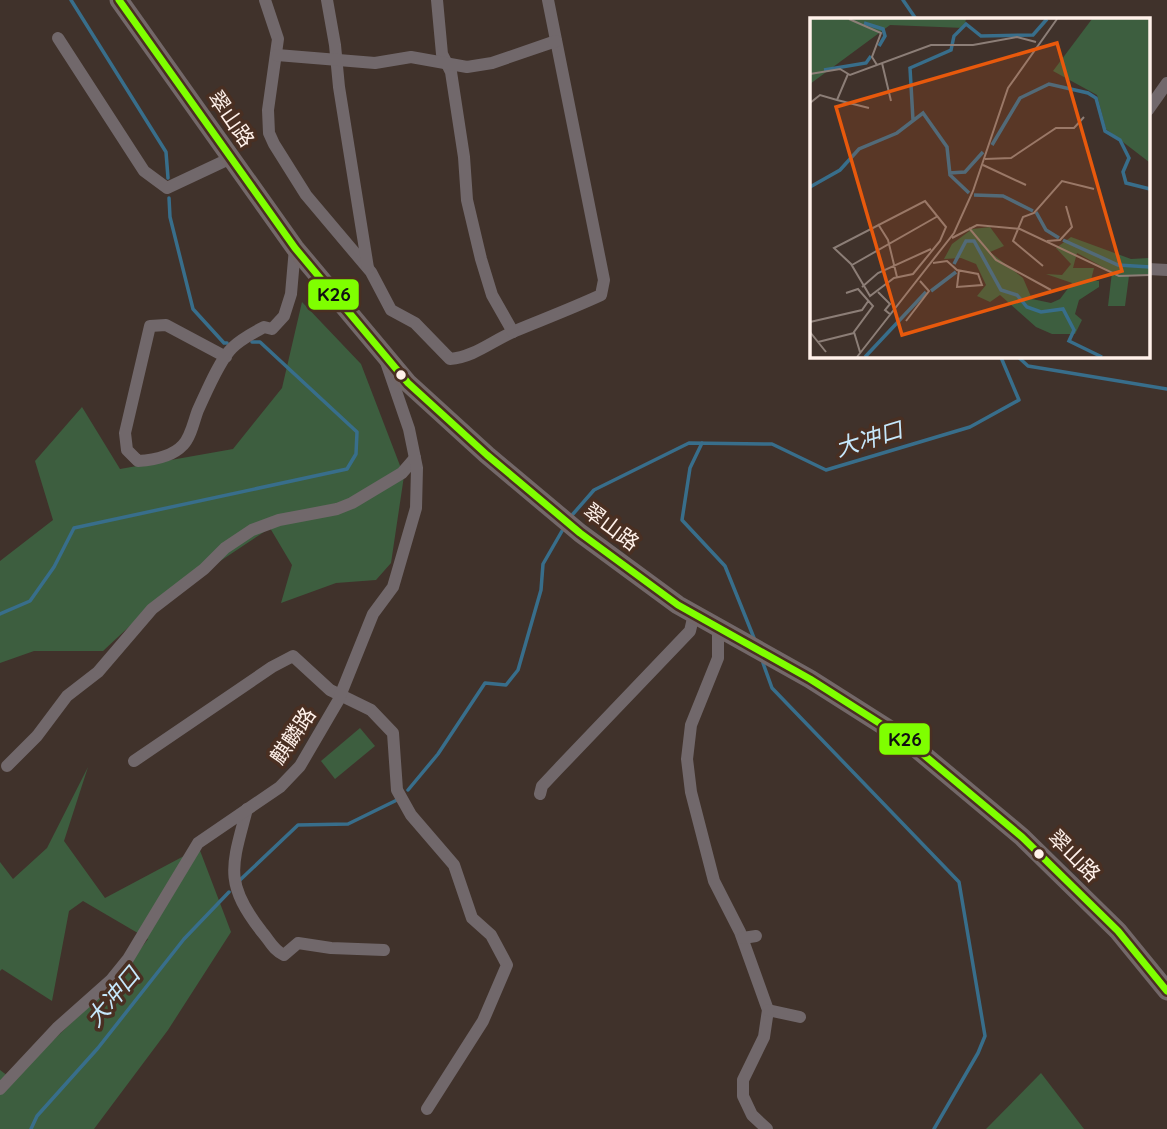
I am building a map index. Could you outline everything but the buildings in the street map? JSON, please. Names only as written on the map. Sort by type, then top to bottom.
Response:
[{"type":"main road","name":"翠山路","points":[[119,0],[295,248],[408,383],[487,455],[580,533],[678,605],[810,679],[906,740],[1022,836],[1118,931],[1167,991]]},
{"type":"street","points":[[265,0],[278,39],[268,110],[269,134],[274,144],[306,195],[368,268],[391,310],[415,323],[450,359],[465,358],[513,332],[601,295],[604,279],[548,0]]},
{"type":"street","points":[[327,0],[368,268]]},
{"type":"street","points":[[437,0],[442,54],[451,72],[457,103],[467,200],[492,295],[513,332]]},
{"type":"street","points":[[58,38],[144,171],[167,188],[231,158]]},
{"type":"street","points":[[276,55],[375,63],[411,57],[467,67],[492,63],[556,41]]},
{"type":"street","points":[[1150,107],[1167,83]]},
{"type":"street","points":[[226,357],[166,325],[150,326],[125,433],[127,450],[138,461],[152,460],[172,453],[185,444],[203,398],[230,350],[264,327],[272,329],[284,316],[290,294],[295,248]]},
{"type":"street","name":"麒麟路","points":[[0,1089],[57,1028],[120,970],[198,843],[280,787],[300,766],[341,696],[373,614],[393,587],[416,508],[417,468],[409,429],[382,352]]},
{"type":"street","points":[[6,766],[37,736],[67,696],[98,672],[152,609],[179,590],[225,548],[252,530],[270,523],[337,509],[352,503],[402,472],[415,458]]},
{"type":"street","points":[[540,794],[542,786],[690,631],[694,614]]},
{"type":"street","points":[[718,627],[718,658],[691,725],[687,759],[691,792],[714,881],[743,938],[768,1010],[764,1037],[743,1080],[743,1096],[752,1115],[767,1129]]},
{"type":"street","points":[[134,761],[272,667],[293,656],[330,690],[371,710],[393,733],[397,790],[411,815],[454,865],[472,918],[491,935],[507,965],[483,1021],[427,1109]]},
{"type":"street","points":[[247,809],[232,876],[250,919],[276,951],[284,955],[298,943],[331,948],[384,950]]},
{"type":"street","points":[[743,938],[757,936]]},
{"type":"street","points":[[768,1010],[800,1017]]},
{"type":"green space","points":[[302,302],[361,364],[404,476],[391,563],[376,580],[336,583],[281,603],[292,565],[270,528],[148,609],[103,651],[34,651],[0,663],[0,561],[53,520],[35,461],[82,407],[120,469],[233,449],[282,388]]},
{"type":"green space","points":[[360,728],[375,746],[335,779],[321,761]]},
{"type":"green space","points":[[88,767],[64,841],[105,898],[199,848],[231,932],[168,1030],[94,1129],[0,1129],[0,1070],[12,1079],[117,980],[148,939],[83,901],[69,911],[52,1001],[2,969],[0,971],[0,862],[13,879],[47,848]]},
{"type":"green space","points":[[1041,1073],[1084,1129],[986,1129]]},
{"type":"waterway","points":[[71,0],[166,152],[168,178]]},
{"type":"waterway","name":"大冲口","points":[[903,0],[915,18]]},
{"type":"waterway","points":[[169,198],[170,217],[193,309],[224,343],[227,343]]},
{"type":"waterway","points":[[0,614],[30,601],[54,567],[74,528],[347,469],[356,454],[357,432],[260,342],[252,342]]},
{"type":"waterway","name":"大冲口","points":[[573,514],[594,490],[689,443],[772,444],[826,470],[970,427],[1019,400],[1001,357]]},
{"type":"waterway","points":[[1018,357],[1028,366],[1167,389]]},
{"type":"waterway","points":[[702,443],[690,468],[682,520],[725,566],[754,638]]},
{"type":"waterway","name":"大冲口","points":[[408,790],[438,754],[485,683],[506,685],[518,670],[541,590],[543,564],[562,531]]},
{"type":"waterway","points":[[763,663],[772,688],[959,882],[985,1036],[934,1129]]},
{"type":"waterway","name":"大冲口","points":[[240,880],[298,825],[348,824],[399,799]]},
{"type":"waterway","name":"大冲口","points":[[31,1129],[37,1116],[98,1048],[184,939],[229,892]]},
{"type":"transit line","name":"K26","points":[[119,0],[295,248],[408,383],[487,455],[580,533],[678,605],[810,679],[906,740],[1022,837],[1118,931],[1167,991]]}]
